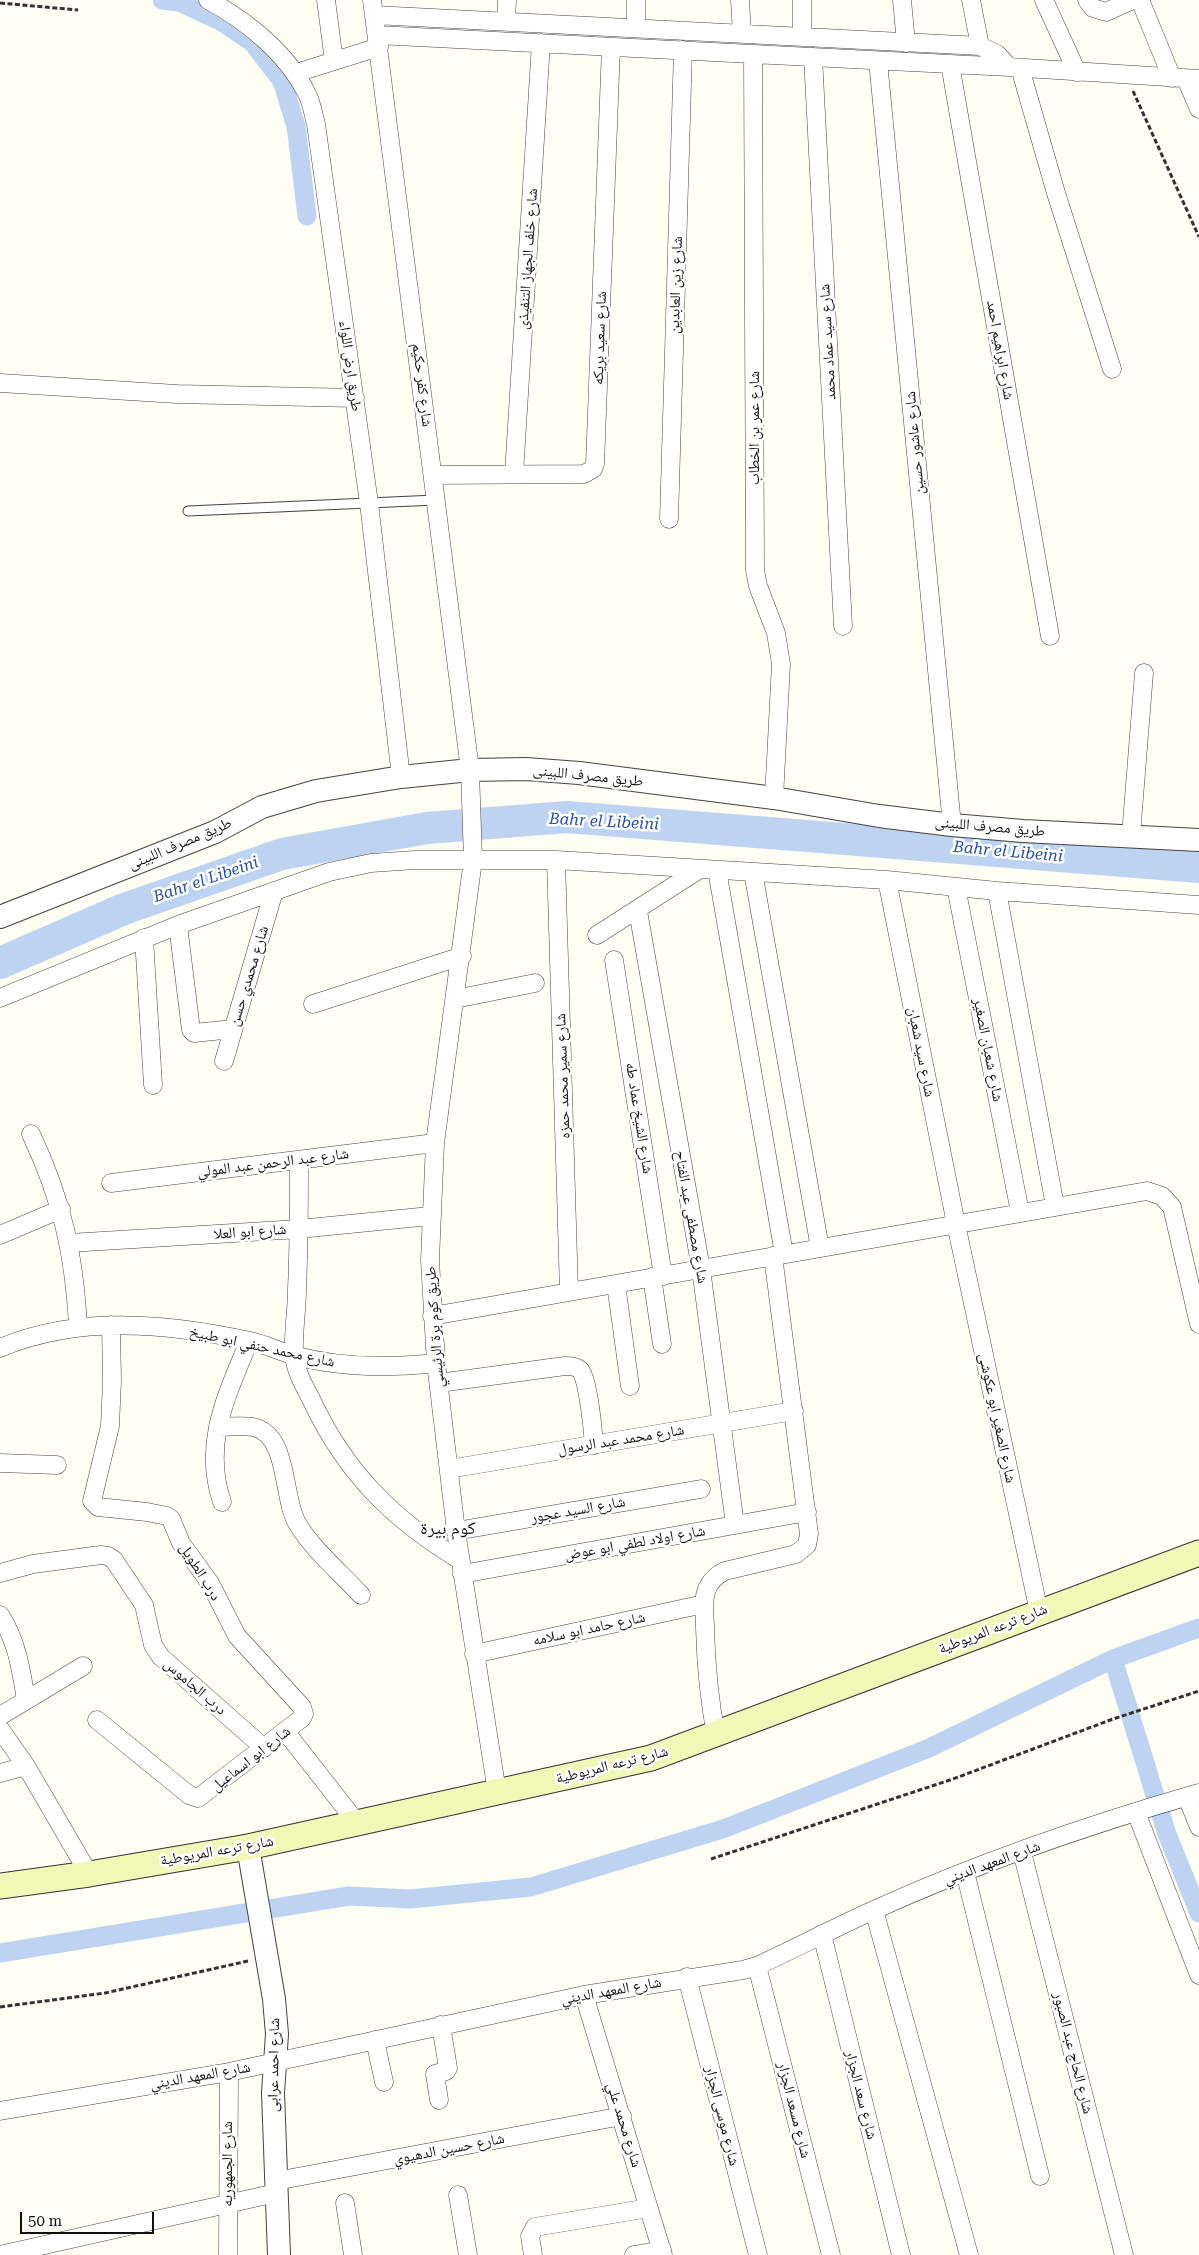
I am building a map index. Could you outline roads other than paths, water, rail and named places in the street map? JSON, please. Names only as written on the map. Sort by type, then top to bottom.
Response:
[{"type":"main road","name":"شارع ترعه المريوطية","points":[[0,1886],[89,1874],[248,1847],[651,1758],[1199,1553]]},
{"type":"street","name":"طريق ارض اللواء","points":[[208,0],[256,33],[296,73],[308,96],[316,124],[369,503],[401,777]]},
{"type":"street","points":[[326,0],[334,61]]},
{"type":"street","points":[[506,21],[507,0]]},
{"type":"street","points":[[636,0],[636,28]]},
{"type":"street","points":[[740,0],[742,34]]},
{"type":"street","points":[[802,0],[802,37]]},
{"type":"street","points":[[902,0],[906,42]]},
{"type":"street","points":[[971,0],[980,46]]},
{"type":"street","points":[[1044,0],[1077,72]]},
{"type":"street","points":[[1087,0],[1092,8],[1106,12],[1132,0]]},
{"type":"street","points":[[1140,0],[1185,79],[1199,109]]},
{"type":"street","points":[[373,8],[506,21],[980,46],[997,54],[1015,68],[1112,369]]},
{"type":"street","name":"شارع كفر حكيم","points":[[373,8],[470,770],[474,860]]},
{"type":"street","points":[[296,73],[334,61],[378,41],[541,43],[950,64],[1185,79]]},
{"type":"street","name":"شارع خلف الجهاز التنفيذى","points":[[514,474],[541,43]]},
{"type":"street","name":"شارع سعيد بريكه","points":[[433,475],[584,474],[593,469],[595,464],[611,47]]},
{"type":"street","name":"شارع زين العابدين","points":[[669,519],[683,50]]},
{"type":"street","name":"شارع عمر بن الخطاب","points":[[753,54],[756,570],[758,586],[776,633],[781,664],[774,798]]},
{"type":"street","name":"شارع سيد عماد محمد","points":[[813,57],[844,626]]},
{"type":"street","name":"شارع عاشور حسين","points":[[878,60],[952,825]]},
{"type":"street","name":"شارع ابراهيم احمد","points":[[950,64],[1050,636]]},
{"type":"street","points":[[0,383],[177,394],[355,398]]},
{"type":"street","points":[[1130,835],[1144,673]]},
{"type":"street","name":"طريق مصرف اللبينى","points":[[0,917],[215,832],[262,807],[316,792],[401,777],[470,770],[526,770],[579,773],[774,798],[879,816],[952,825],[1023,831],[1199,840]]},
{"type":"street","name":"طريق كوم برة الرئيسي","points":[[474,860],[435,1143],[430,1216],[432,1316],[456,1532],[497,1792]]},
{"type":"street","points":[[0,998],[178,924],[329,872],[370,863],[556,860],[887,880],[997,891],[1199,905]]},
{"type":"street","name":"شارع سمير محمد حمزه","points":[[556,860],[569,1292]]},
{"type":"street","points":[[597,935],[709,869]]},
{"type":"street","points":[[709,869],[778,1255],[809,1534],[807,1545],[796,1554],[725,1570],[714,1576],[707,1590],[704,1604],[707,1683],[716,1735]]},
{"type":"street","points":[[754,872],[820,1248]]},
{"type":"street","name":"شارع سيد شعبان","points":[[887,880],[956,1224]]},
{"type":"street","name":"شارع شعبان الصغير","points":[[956,887],[1020,1212]]},
{"type":"street","name":"شارع محمدي حسن","points":[[224,1061],[274,891]]},
{"type":"street","points":[[997,891],[1055,1206]]},
{"type":"street","name":"شارع مصطفى عبد الفتاح","points":[[638,911],[701,1269],[735,1525]]},
{"type":"street","points":[[178,924],[191,1030],[194,1033],[233,1029]]},
{"type":"street","points":[[144,938],[153,1085]]},
{"type":"street","points":[[313,1004],[462,956]]},
{"type":"street","name":"شارع الشيخ عماد طه","points":[[614,960],[658,1276],[662,1344]]},
{"type":"street","points":[[455,999],[535,983]]},
{"type":"street","points":[[31,1134],[48,1171],[70,1243],[76,1285],[78,1326]]},
{"type":"street","name":"شارع عبد الرحمن عبد المولي","points":[[111,1183],[435,1143]]},
{"type":"street","points":[[299,1161],[299,1229],[294,1355],[305,1387],[319,1418],[336,1447],[356,1474],[379,1500],[461,1567]]},
{"type":"street","points":[[432,1316],[1020,1212],[1147,1192],[1162,1196],[1172,1207],[1199,1324]]},
{"type":"street","points":[[0,1235],[61,1209]]},
{"type":"street","name":"شارع ابو العلا","points":[[70,1243],[299,1229],[430,1216]]},
{"type":"street","name":"شارع الصغير ابو عكوشى","points":[[956,1224],[1039,1612]]},
{"type":"street","points":[[616,1284],[630,1386]]},
{"type":"street","name":"شارع محمد حنفي ابو طبيخ","points":[[0,1348],[35,1335],[78,1326],[111,1325],[190,1331],[267,1345],[294,1355],[367,1366],[392,1367],[436,1363]]},
{"type":"street","name":"درب الطويل","points":[[111,1325],[112,1381],[110,1426],[92,1501],[98,1507],[161,1514],[171,1520],[182,1543],[210,1583],[237,1636],[304,1709]]},
{"type":"street","points":[[222,1502],[215,1482],[213,1462],[214,1441],[234,1378],[249,1341]]},
{"type":"street","points":[[439,1383],[565,1366],[576,1367],[580,1370],[585,1380],[594,1445]]},
{"type":"street","name":"شارع محمد عبد الرسول","points":[[449,1469],[794,1412]]},
{"type":"street","points":[[218,1427],[254,1427],[264,1432],[273,1440],[278,1450],[291,1508],[296,1521],[304,1533],[361,1595]]},
{"type":"street","points":[[0,1463],[57,1465]]},
{"type":"street","name":"شارع السيد عجور","points":[[456,1532],[701,1489]]},
{"type":"street","name":"شارع اولاد لطفي ابو عوض","points":[[461,1567],[735,1525],[807,1512]]},
{"type":"street","name":"درب الجاموس","points":[[0,1573],[33,1564],[101,1555],[108,1556],[114,1560],[144,1605],[154,1645],[161,1656],[264,1748]]},
{"type":"street","name":"شارع حامد ابو سلامه","points":[[474,1654],[704,1604]]},
{"type":"street","points":[[0,1615],[12,1636],[18,1653],[26,1700]]},
{"type":"street","points":[[0,1716],[83,1666]]},
{"type":"street","name":"شارع ابو اسماعيل","points":[[97,1720],[193,1797],[203,1796],[285,1732],[302,1718],[304,1709]]},
{"type":"street","points":[[0,1729],[26,1766],[89,1874]]},
{"type":"street","points":[[285,1732],[357,1823]]},
{"type":"street","points":[[0,1773],[26,1766]]},
{"type":"street","points":[[1193,1795],[1199,1827]]},
{"type":"street","name":"شارع المعهد الديني","points":[[0,2111],[229,2072],[584,1995],[757,1966],[874,1910],[965,1872],[1136,1812],[1193,1795]]},
{"type":"street","points":[[1136,1812],[1174,1914],[1199,1974]]},
{"type":"street","name":"شارع احمد عرابى","points":[[248,1847],[264,1934],[266,1958],[274,1999],[277,2034],[277,2061],[273,2094],[278,2255]]},
{"type":"street","name":"شارع الحاج عبد الصبور","points":[[1022,1852],[1124,2255]]},
{"type":"street","points":[[965,1872],[1040,2176]]},
{"type":"street","points":[[874,1910],[969,2255]]},
{"type":"street","name":"شارع سعد الجزار","points":[[822,1934],[900,2255]]},
{"type":"street","name":"شارع مسعد الجزار","points":[[757,1966],[831,2255]]},
{"type":"street","name":"شارع موسى الجزار","points":[[687,1977],[758,2255]]},
{"type":"street","name":"شارع محمد علي","points":[[584,1995],[662,2253]]},
{"type":"street","points":[[439,2100],[435,2074],[446,2071],[448,2068],[441,2025]]},
{"type":"street","points":[[375,2040],[384,2082]]},
{"type":"street","name":"شارع الجمهوريه","points":[[228,2255],[229,2072]]},
{"type":"street","name":"شارع حسين الدهيوي","points":[[0,2255],[228,2204],[276,2187],[622,2116]]},
{"type":"street","points":[[458,2195],[468,2255]]},
{"type":"street","points":[[345,2203],[352,2255]]},
{"type":"street","points":[[533,2255],[530,2236],[535,2227],[649,2208]]},
{"type":"street","points":[[634,2255],[662,2253]]},
{"type":"lane","points":[[188,511],[436,500]]},
{"type":"waterway","points":[[162,0],[179,2],[222,22],[252,42],[282,81],[296,126],[307,216]]},
{"type":"waterway","name":"Bahr el Libeini","points":[[0,963],[124,909],[282,854],[427,828],[567,817],[1199,867]]},
{"type":"waterway","points":[[0,1953],[349,1896],[410,1899],[531,1887],[723,1829],[927,1749],[1113,1659],[1199,1628]]},
{"type":"waterway","points":[[1113,1659],[1167,1834],[1199,1913]]},
{"type":"district","name":"كوم بيرة","points":[[448,1529]]}]
